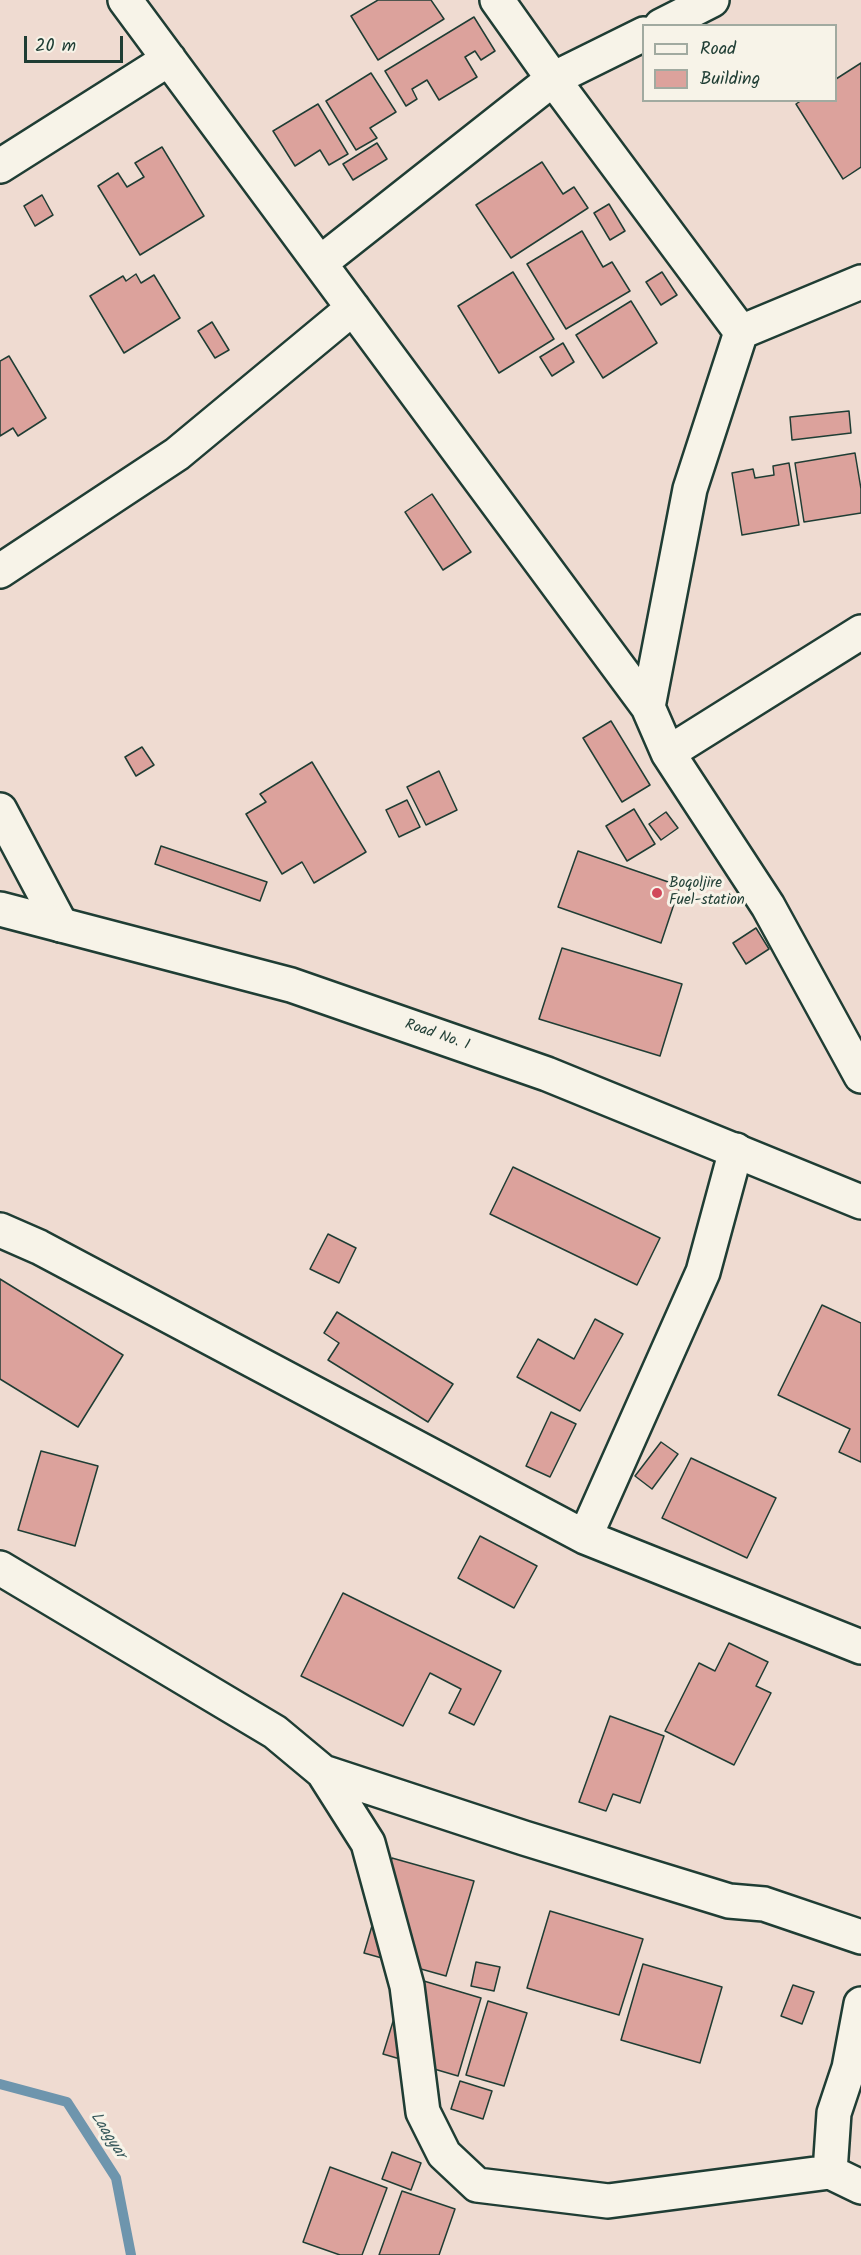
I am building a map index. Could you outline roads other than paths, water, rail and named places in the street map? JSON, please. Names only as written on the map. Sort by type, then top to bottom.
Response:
[{"type":"main road","points":[[125,0],[648,707],[668,753],[768,906],[861,1076]]},
{"type":"main road","points":[[497,0],[741,332]]},
{"type":"main road","points":[[665,24],[712,0]]},
{"type":"main road","points":[[320,263],[553,79],[642,35]]},
{"type":"main road","points":[[0,165],[169,59]]},
{"type":"main road","points":[[648,707],[690,489],[741,332],[861,282]]},
{"type":"main road","points":[[0,571],[177,454],[353,308]]},
{"type":"main road","points":[[668,753],[861,632]]},
{"type":"main road","points":[[0,810],[61,925]]},
{"type":"main road","name":"Road No. 1","points":[[0,909],[291,985],[547,1074],[861,1202]]},
{"type":"main road","points":[[585,1537],[703,1272],[736,1150]]},
{"type":"main road","points":[[0,1230],[39,1247],[585,1537],[861,1647]]},
{"type":"main road","points":[[0,1568],[275,1732],[323,1772],[368,1843],[371,1852],[407,1986],[423,2112],[444,2154],[477,2185],[608,2201],[830,2172],[861,2187]]},
{"type":"main road","points":[[323,1772],[717,1898],[764,1904],[861,1937]]},
{"type":"main road","points":[[830,2172],[834,2113],[849,2068],[861,2004]]},
{"type":"waterway","name":"Laagyar","points":[[0,2084],[67,2102],[116,2178],[131,2255]]},
{"type":"place","name":"Boqoljire Fuel-station","points":[[657,893]]}]
